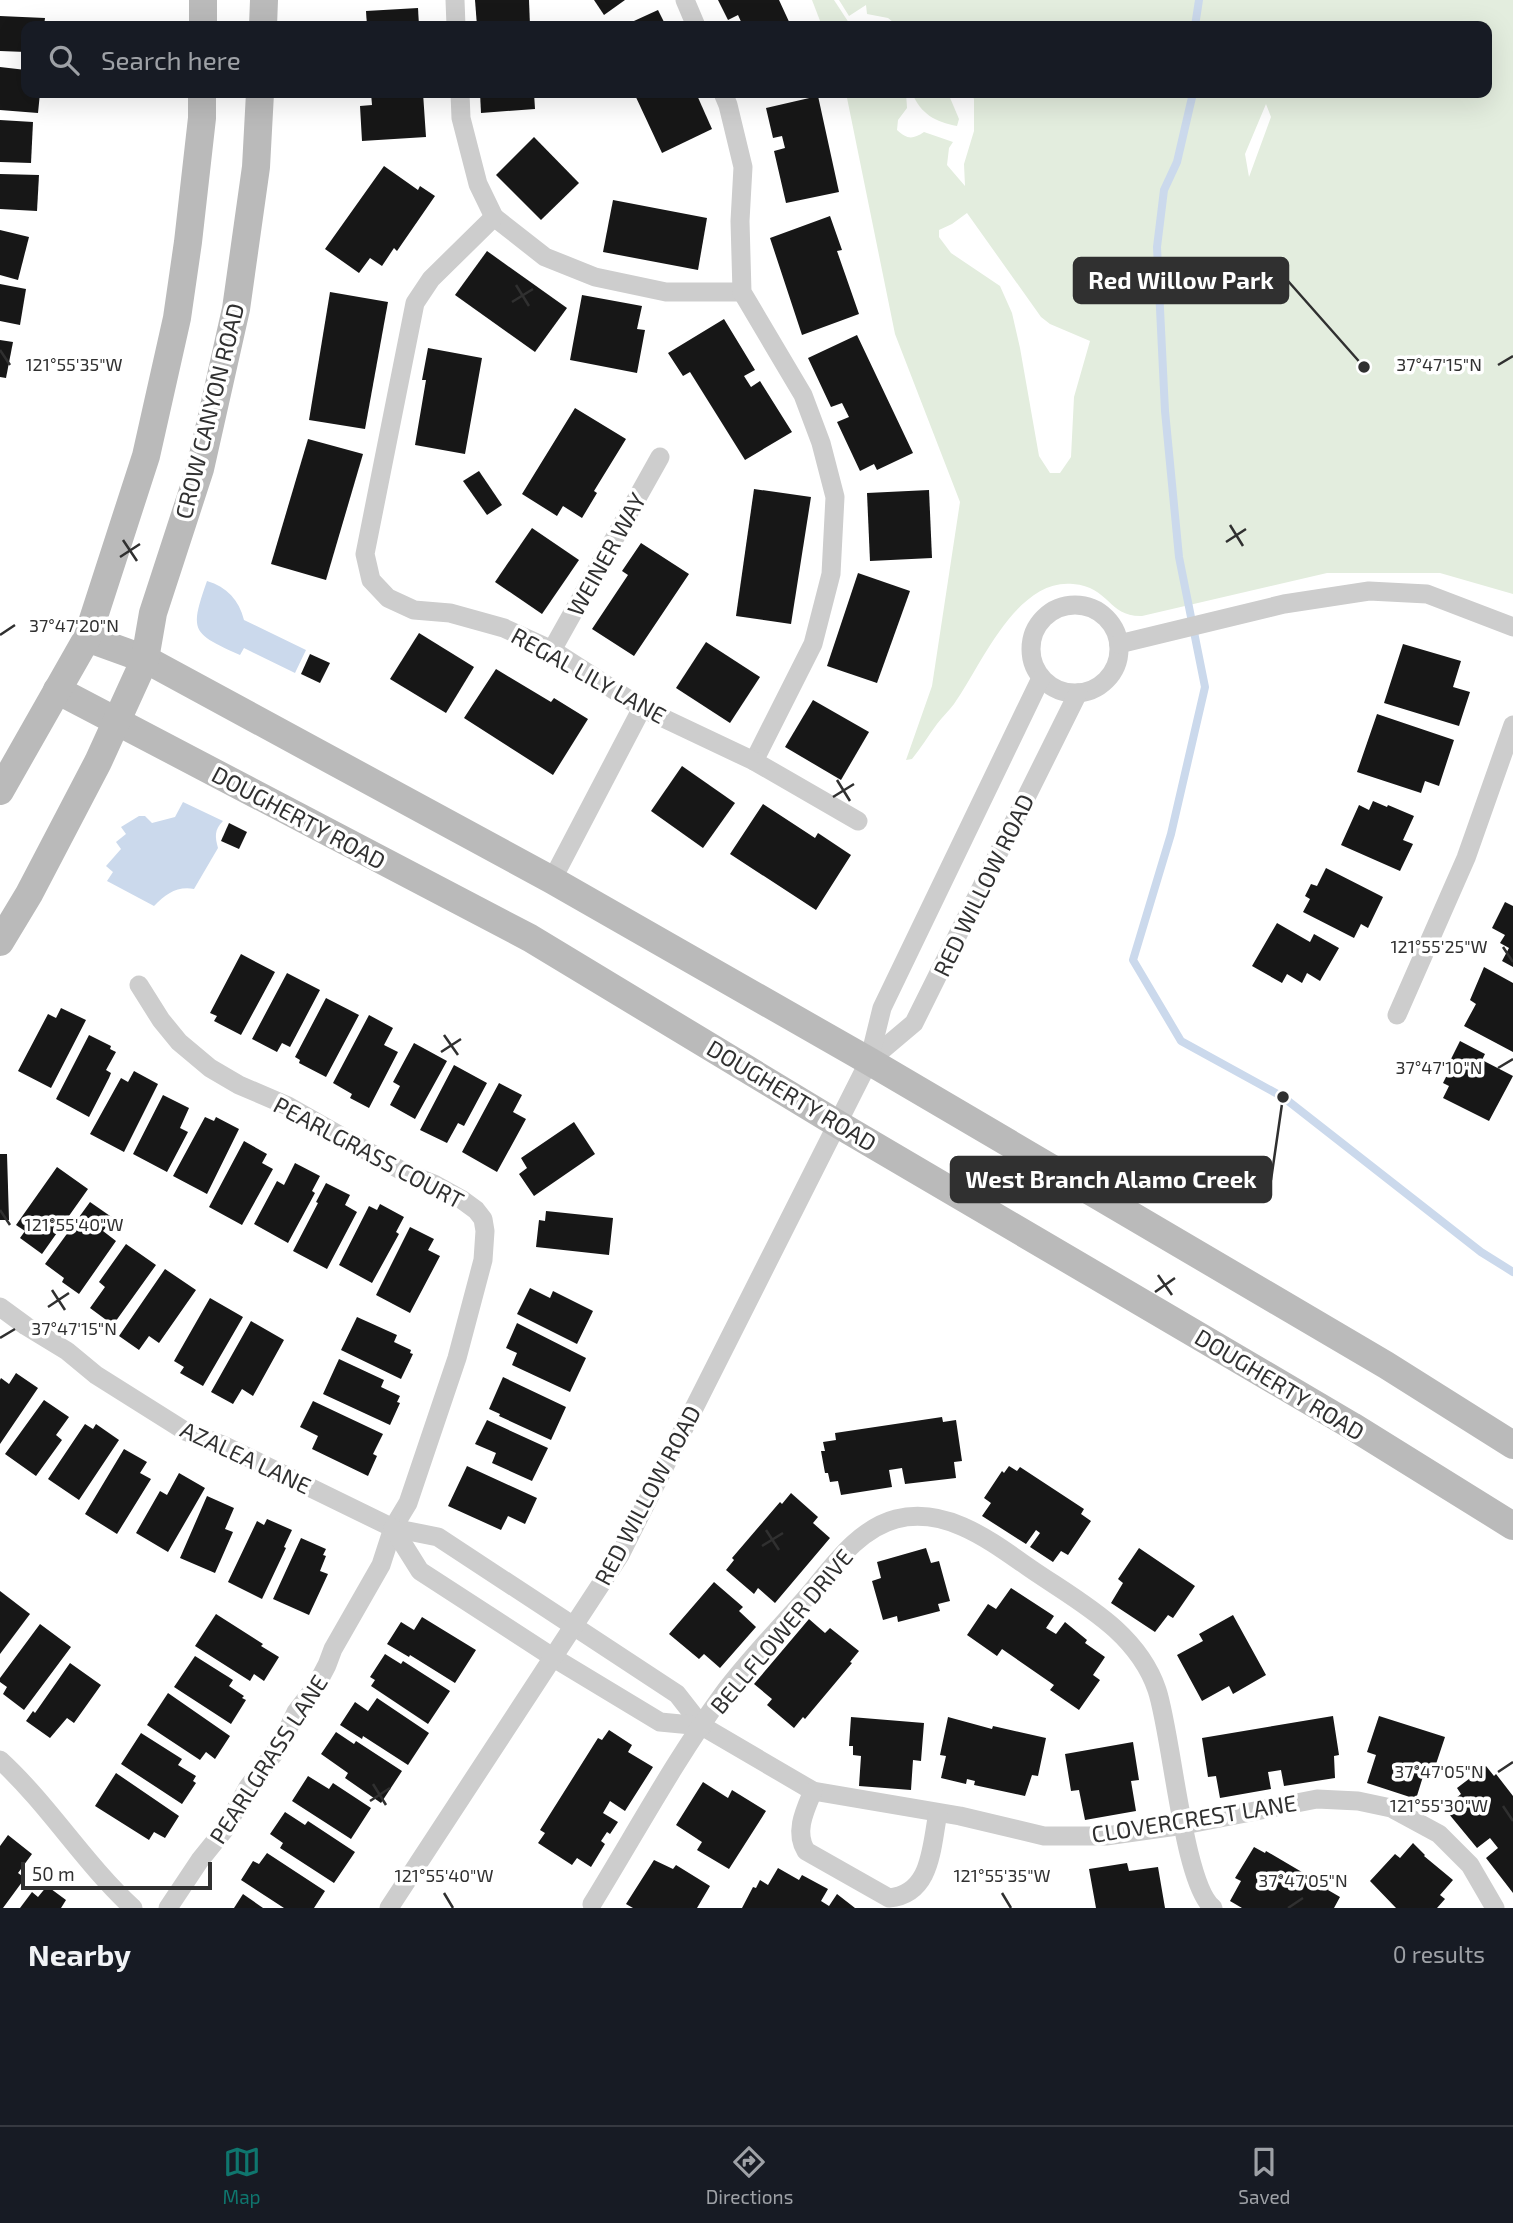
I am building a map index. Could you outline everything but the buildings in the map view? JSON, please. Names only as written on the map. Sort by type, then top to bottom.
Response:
[{"type":"main road","points":[[203,0],[203,21]]},
{"type":"main road","points":[[263,21],[264,0]]},
{"type":"main road","points":[[0,790],[87,638],[146,456],[177,318],[190,228],[202,98]]},
{"type":"main road","name":"CROW CANYON ROAD","points":[[0,942],[42,870],[98,762],[145,659],[153,613],[200,470],[236,309],[256,167],[260,98]]},
{"type":"main road","points":[[87,638],[145,659],[552,880],[869,1061],[1362,1352],[1513,1445]]},
{"type":"main road","name":"DOUGHERTY ROAD","points":[[57,690],[530,938],[836,1123],[1352,1426],[1513,1526]]},
{"type":"street","points":[[455,0],[456,21]]},
{"type":"street","points":[[685,0],[694,21]]},
{"type":"street","points":[[460,98],[461,118],[478,184],[494,217],[545,257],[595,277],[666,292],[742,292]]},
{"type":"street","points":[[724,98],[743,167],[740,221],[742,292],[803,395],[821,443],[835,497],[831,574],[813,644],[754,761]]},
{"type":"street","name":"REGAL LILY LANE","points":[[494,217],[431,279],[415,303],[365,554],[371,580],[388,598],[414,610],[450,613],[504,628],[552,650],[642,708],[754,761],[858,821]]},
{"type":"street","name":"WEINER WAY","points":[[552,650],[660,457]]},
{"type":"street","points":[[1119,644],[1284,604],[1369,591],[1427,594],[1513,627]]},
{"type":"street","points":[[1081,605],[1093,608],[1110,622],[1119,644],[1119,656],[1109,677],[1100,685],[1078,694],[1057,690],[1041,678],[1033,666],[1030,653],[1031,639],[1044,617],[1055,609],[1081,605]]},
{"type":"street","name":"RED WILLOW ROAD","points":[[389,1908],[620,1555],[869,1061],[882,1008],[1041,678]]},
{"type":"street","name":"RED WILLOW ROAD","points":[[869,1061],[914,1023],[1078,694]]},
{"type":"street","points":[[552,880],[642,708]]},
{"type":"street","points":[[1397,1015],[1466,858],[1513,725]]},
{"type":"street","name":"PEARLGRASS COURT","points":[[139,985],[160,1020],[179,1042],[209,1068],[239,1085],[288,1106],[404,1172],[434,1184],[476,1210],[483,1219],[483,1260],[457,1357],[408,1503],[393,1528]]},
{"type":"street","name":"AZALEA LANE","points":[[0,1307],[67,1351],[96,1376],[185,1431],[225,1446],[393,1528],[438,1537],[575,1625]]},
{"type":"street","name":"BELLFLOWER DRIVE","points":[[592,1904],[725,1692],[851,1546],[873,1530],[897,1519],[926,1518],[954,1522],[981,1535],[1114,1626],[1136,1651],[1156,1688],[1165,1718],[1184,1825],[1201,1892],[1213,1908]]},
{"type":"street","points":[[393,1528],[420,1571],[554,1658]]},
{"type":"street","name":"PEARLGRASS LANE","points":[[168,1908],[200,1860],[225,1829],[248,1787],[280,1746],[296,1712],[316,1686],[333,1649],[381,1565],[393,1528]]},
{"type":"street","name":"CLOVERCREST LANE","points":[[575,1625],[677,1694],[702,1726],[813,1791],[938,1813],[1044,1836],[1106,1836],[1184,1825],[1317,1799],[1358,1801],[1391,1808],[1438,1834],[1470,1865],[1496,1908]]},
{"type":"street","name":"CLOVERCREST LANE","points":[[554,1658],[660,1722],[702,1726]]},
{"type":"street","points":[[0,1760],[21,1780],[110,1886],[134,1908]]},
{"type":"street","points":[[813,1791],[800,1831],[806,1852],[889,1898],[910,1892],[925,1876],[938,1813]]},
{"type":"green space","points":[[812,0],[834,0],[848,21],[820,21]]},
{"type":"green space","points":[[839,0],[1513,0],[1513,594],[1440,573],[1327,573],[1142,616],[1122,612],[1095,590],[1085,586],[1053,586],[1034,595],[1017,609],[988,648],[954,704],[912,759],[906,760],[932,686],[960,502],[895,334],[847,98],[906,98],[907,108],[898,120],[897,130],[910,137],[924,132],[953,142],[949,148],[947,165],[965,186],[964,164],[974,131],[974,98],[1492,98],[1492,21],[892,21],[867,14],[866,5],[849,16]],"holes":[[[1266,104],[1271,117],[1249,177],[1245,154]],[[967,213],[1041,317],[1050,324],[1090,341],[1074,397],[1071,457],[1060,473],[1050,473],[1039,456],[1012,313],[1000,286],[951,253],[939,237],[939,230]]]},
{"type":"green space","points":[[915,98],[950,98],[959,119],[957,126],[930,116]]},
{"type":"water","points":[[207,581],[231,595],[244,620],[306,650],[295,673],[244,648],[240,655],[204,635],[197,621]]},
{"type":"water","points":[[183,802],[223,821],[216,834],[218,848],[194,889],[172,892],[154,906],[107,881],[113,872],[106,866],[121,849],[116,842],[126,834],[121,827],[139,816],[145,816],[152,823],[175,817]]},
{"type":"waterway","points":[[1196,21],[1199,0]]},
{"type":"waterway","points":[[1192,98],[1177,162],[1164,190],[1157,247],[1165,411],[1179,557],[1205,687],[1171,834],[1133,960],[1181,1041],[1283,1097],[1481,1252],[1513,1272]]},
{"type":"place","name":"Red Willow Park","points":[[1364,367]]},
{"type":"place","name":"West Branch Alamo Creek","points":[[1283,1097]]}]
